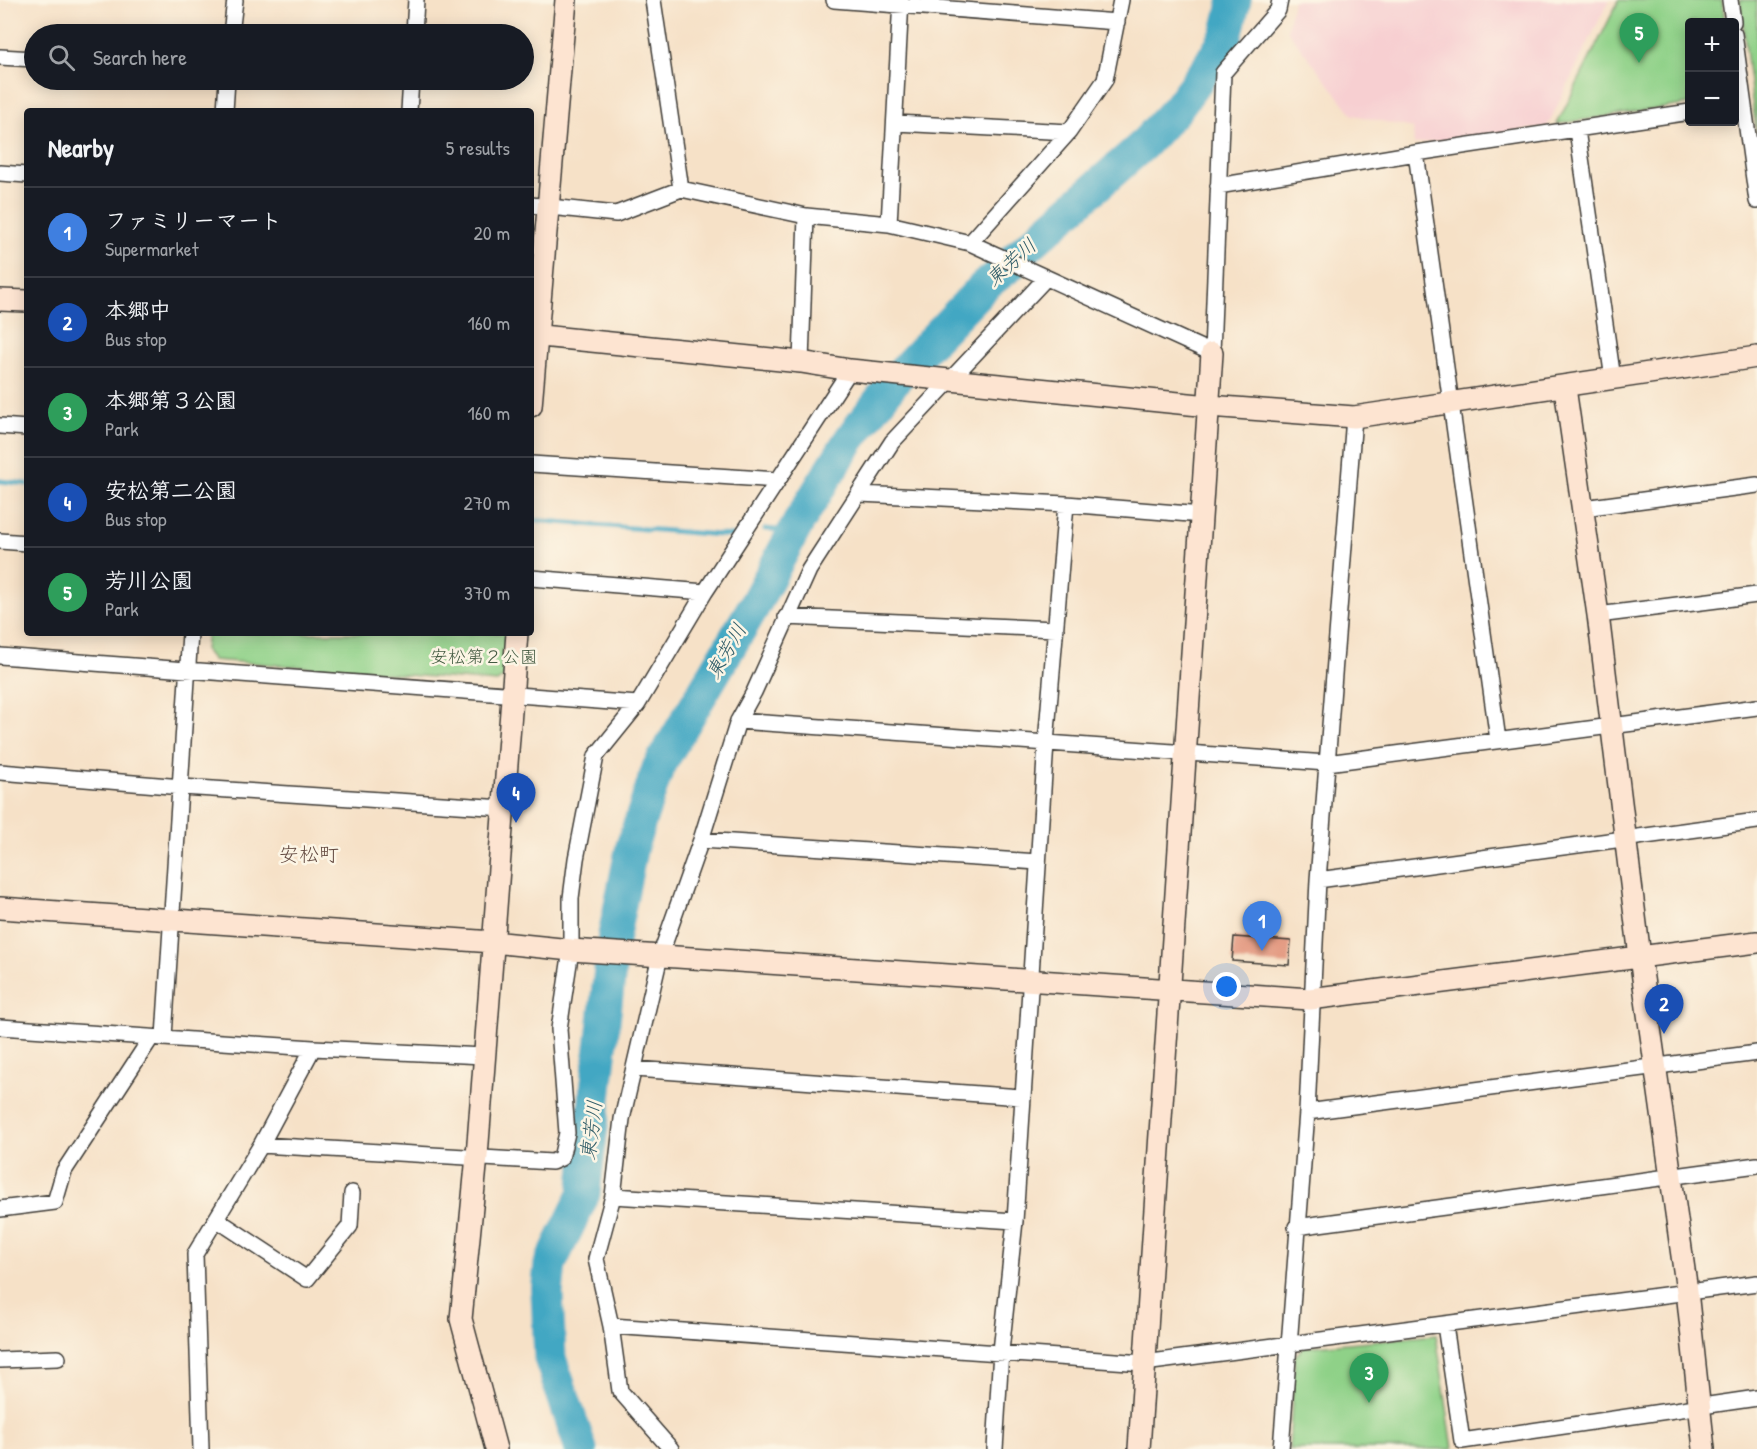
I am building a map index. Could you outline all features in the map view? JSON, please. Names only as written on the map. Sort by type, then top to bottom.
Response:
[{"type":"street","points":[[232,24],[235,0]]},
{"type":"street","points":[[415,24],[416,0]]},
{"type":"street","points":[[566,0],[539,206],[534,335],[1209,406],[1354,417],[1449,402],[1565,388],[1757,357]]},
{"type":"street","points":[[652,0],[681,189]]},
{"type":"street","points":[[834,0],[901,3],[1117,22]]},
{"type":"street","points":[[970,243],[1069,132],[1105,80],[1121,0]]},
{"type":"street","points":[[1138,1449],[1209,406],[1223,73],[1278,10],[1280,0]]},
{"type":"street","points":[[1730,0],[1732,18]]},
{"type":"street","points":[[889,224],[901,3]]},
{"type":"street","points":[[0,57],[24,58]]},
{"type":"street","points":[[225,108],[226,90]]},
{"type":"street","points":[[408,108],[410,90]]},
{"type":"street","points":[[1739,104],[1757,201]]},
{"type":"street","points":[[1218,186],[1416,153],[1685,113]]},
{"type":"street","points":[[896,123],[1069,132]]},
{"type":"street","points":[[1577,130],[1613,379]]},
{"type":"street","points":[[1416,153],[1498,740]]},
{"type":"street","points":[[0,173],[24,175]]},
{"type":"street","points":[[539,206],[616,214],[681,189],[806,216],[889,224],[970,243],[1212,353]]},
{"type":"street","points":[[801,362],[806,216]]},
{"type":"street","points":[[671,1449],[620,1391],[612,1326],[596,1259],[612,1196],[622,1119],[635,1068],[656,955],[701,840],[738,721],[754,692],[808,570],[892,442],[1046,278]]},
{"type":"street","points":[[0,300],[24,301]]},
{"type":"street","points":[[261,1145],[552,1162],[561,1158],[567,1133],[559,1029],[581,951],[573,879],[596,756],[638,704],[705,592],[850,370]]},
{"type":"street","points":[[1565,388],[1598,615],[1640,957],[1687,1292],[1704,1449]]},
{"type":"street","points":[[1281,1449],[1306,1112],[1310,999],[1318,880],[1354,417]]},
{"type":"street","points":[[0,426],[24,428]]},
{"type":"street","points":[[534,464],[778,480]]},
{"type":"street","points":[[1583,508],[1757,485]]},
{"type":"street","points":[[860,494],[1066,504],[1202,515]]},
{"type":"street","points":[[995,1449],[1001,1351],[1015,1221],[1021,1097],[1046,743],[1066,504]]},
{"type":"street","points":[[0,541],[24,543]]},
{"type":"street","points":[[534,578],[705,592]]},
{"type":"street","points":[[1598,615],[1757,595]]},
{"type":"street","points":[[786,617],[1056,629]]},
{"type":"street","points":[[0,1209],[55,1202],[64,1171],[157,1038],[182,787],[190,636]]},
{"type":"street","points":[[496,1449],[461,1319],[477,1156],[517,636]]},
{"type":"street","points":[[0,656],[638,704]]},
{"type":"street","points":[[738,721],[1327,763],[1757,707]]},
{"type":"street","points":[[0,772],[182,787],[504,808]]},
{"type":"street","points":[[1318,880],[1757,821]]},
{"type":"street","points":[[701,840],[1038,862]]},
{"type":"street","points":[[0,908],[493,942],[581,951],[1310,999],[1757,942]]},
{"type":"street","points":[[0,1027],[313,1048],[484,1056]]},
{"type":"street","points":[[201,1449],[195,1254],[261,1145],[313,1048]]},
{"type":"street","points":[[1306,1112],[1757,1053]]},
{"type":"street","points":[[635,1068],[1021,1097]]},
{"type":"street","points":[[1296,1227],[1757,1165]]},
{"type":"street","points":[[216,1219],[307,1279],[350,1226],[352,1193]]},
{"type":"street","points":[[612,1196],[1015,1221]]},
{"type":"street","points":[[612,1326],[1001,1351],[1144,1363],[1757,1283]]},
{"type":"street","points":[[1445,1325],[1462,1445],[1699,1404],[1757,1398]]},
{"type":"street","points":[[0,1360],[58,1358]]},
{"type":"shaded area","points":[[1293,0],[1609,0],[1547,127],[1414,144],[1413,128],[1353,115],[1287,30]]},
{"type":"green space","points":[[1619,0],[1722,0],[1724,18],[1685,18],[1685,105],[1557,124]]},
{"type":"green space","points":[[1740,0],[1757,0],[1757,139]]},
{"type":"green space","name":"安松第２公園","points":[[207,636],[509,636],[506,675],[497,682],[213,660],[205,650]]},
{"type":"green space","points":[[1436,1335],[1453,1449],[1289,1449],[1295,1356],[1304,1347]]},
{"type":"building","points":[[1234,937],[1291,941],[1289,965],[1232,961]]},
{"type":"waterway","name":"東芳川","points":[[581,1449],[550,1358],[547,1293],[550,1264],[584,1194],[614,935],[632,846],[658,768],[754,606],[801,518],[850,439],[898,376],[984,286],[1010,266],[1012,261],[1142,146],[1177,108],[1208,66],[1226,36],[1235,0]]},
{"type":"waterway","points":[[0,481],[24,484]]},
{"type":"waterway","points":[[534,520],[733,536]]},
{"type":"waterway","points":[[765,529],[794,531]]},
{"type":"place","name":"芳川公園","points":[[1639,63]]},
{"type":"place","name":"安松第二公園","points":[[516,823]]},
{"type":"place","name":"ファミリーマート","points":[[1262,951]]},
{"type":"place","name":"本郷中","points":[[1664,1034]]},
{"type":"place","name":"本郷第３公園","points":[[1369,1403]]},
{"type":"district","name":"安松町","points":[[309,854]]}]
